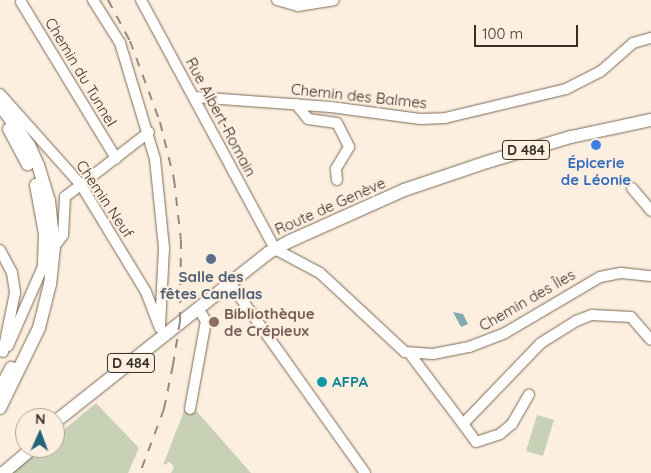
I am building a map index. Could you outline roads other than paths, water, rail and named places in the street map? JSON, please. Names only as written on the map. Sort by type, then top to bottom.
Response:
[{"type":"main road","points":[[0,105],[25,139],[38,165],[49,200],[54,247],[50,284],[39,328],[0,408]]},
{"type":"main road","points":[[0,117],[25,155],[38,190],[45,234],[45,262],[39,298],[28,334],[0,390]]},
{"type":"main road","name":"Route de Genève","points":[[65,415],[162,332],[198,308],[275,249],[356,210],[486,162],[571,137],[651,120]]},
{"type":"main road","name":"Route de Genève","points":[[65,418],[70,412]]},
{"type":"main road","points":[[0,466],[15,454]]},
{"type":"main road","points":[[3,473],[21,458]]},
{"type":"street","points":[[93,0],[120,43],[149,132],[163,216],[164,286],[162,332]]},
{"type":"street","name":"Rue Albert-Romain","points":[[141,0],[275,249]]},
{"type":"street","points":[[277,0],[298,3],[334,0]]},
{"type":"street","name":"Chemin du Tunnel","points":[[21,2],[116,158]]},
{"type":"street","name":"Chemin des Balmes","points":[[194,97],[296,104],[420,119],[473,114],[582,82],[600,72],[633,43],[651,38]]},
{"type":"street","name":"Chemin Neuf","points":[[0,94],[81,185],[146,292],[162,332]]},
{"type":"street","points":[[296,104],[308,119],[337,123],[349,147],[336,168],[337,180]]},
{"type":"street","points":[[54,247],[63,235],[63,201],[149,132]]},
{"type":"street","points":[[632,188],[651,211]]},
{"type":"street","points":[[275,249],[320,273],[395,346],[410,354],[476,442],[500,434],[512,424],[529,394]]},
{"type":"street","points":[[0,250],[12,273],[15,293],[2,354]]},
{"type":"street","points":[[2,354],[11,342],[45,262]]},
{"type":"street","name":"Chemin des Îles","points":[[410,354],[433,354],[485,342],[600,277],[621,273],[651,276]]},
{"type":"street","points":[[230,283],[365,473]]},
{"type":"street","points":[[190,410],[206,321],[198,308]]},
{"type":"street","points":[[463,424],[501,381],[541,343],[576,321],[592,315],[630,317],[651,340]]},
{"type":"water","points":[[453,312],[463,314],[468,324],[461,327]]},
{"type":"railway","points":[[108,0],[130,41],[160,122],[174,179],[181,240],[180,321],[173,365],[164,409],[140,473]]},
{"type":"place","name":"Épicerie de Léonie","points":[[596,145]]},
{"type":"place","name":"Salle des fêtes Canellas","points":[[211,259]]},
{"type":"place","name":"Bibliothèque de Crépieux","points":[[214,322]]},
{"type":"place","name":"AFPA","points":[[322,382]]}]
